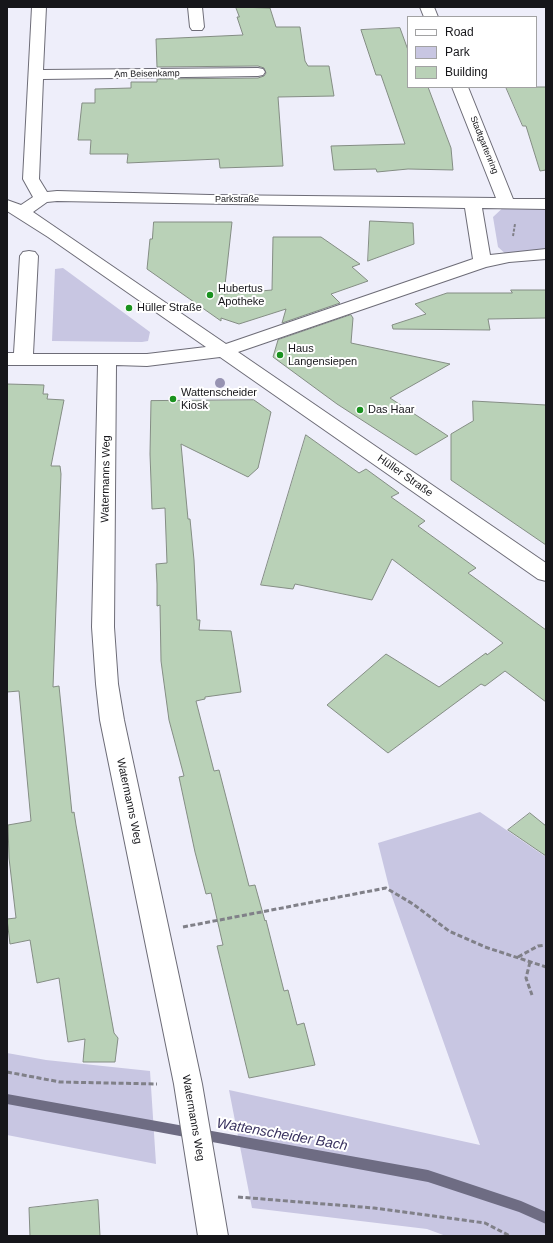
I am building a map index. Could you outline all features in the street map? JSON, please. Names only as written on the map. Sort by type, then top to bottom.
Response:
[{"type":"street","points":[[39,7],[32,179],[42,198]]},
{"type":"street","points":[[195,7],[197,27]]},
{"type":"street","name":"Am Beisenkamp","points":[[36,75],[258,72]]},
{"type":"street","name":"Stadtgartenring","points":[[460,88],[507,204]]},
{"type":"street","name":"Parkstraße","points":[[14,208],[42,198],[57,196],[546,204]]},
{"type":"street","points":[[473,203],[482,262]]},
{"type":"street","name":"Hüller Straße","points":[[14,208],[546,574]]},
{"type":"street","points":[[29,256],[15,359],[147,360],[223,351],[482,262],[509,256],[546,254]]},
{"type":"street","name":"Watermanns Weg","points":[[107,359],[104,627],[107,684],[112,720],[188,1084],[213,1236]]},
{"type":"path","points":[[157,932],[386,888],[413,904],[449,931],[485,947],[546,967]]},
{"type":"path","points":[[517,958],[538,946],[546,945]]},
{"type":"path","points":[[530,962],[526,978],[532,995]]},
{"type":"path","points":[[7,1072],[60,1082],[188,1084]]},
{"type":"path","points":[[206,1190],[233,1197],[374,1208],[485,1223],[510,1236]]},
{"type":"green space","points":[[507,204],[546,204],[546,254],[509,257],[498,247],[493,217]]},
{"type":"green space","points":[[63,268],[150,332],[148,341],[52,341],[55,269]]},
{"type":"green space","points":[[480,812],[546,857],[546,1236],[446,1236],[427,1229],[252,1208],[229,1090],[480,1145],[390,891],[378,843]]},
{"type":"green space","points":[[7,1053],[46,1060],[150,1071],[156,1164],[7,1135]]},
{"type":"building","points":[[236,7],[270,8],[276,27],[300,27],[305,61],[308,66],[329,66],[334,96],[278,97],[283,166],[220,168],[219,159],[127,163],[128,154],[90,154],[91,140],[78,140],[82,103],[95,103],[95,89],[131,88],[131,82],[157,82],[157,79],[258,78],[264,76],[266,73],[264,68],[258,66],[157,67],[156,39],[243,35],[237,17],[239,17]]},
{"type":"building","points":[[400,28],[407,47],[407,88],[428,88],[451,148],[453,170],[408,169],[377,172],[376,169],[334,170],[331,146],[405,144],[381,75],[376,75],[361,30]]},
{"type":"building","points":[[546,87],[546,170],[540,171],[526,126],[523,126],[506,88]]},
{"type":"building","points":[[370,221],[413,223],[414,244],[368,261]]},
{"type":"building","points":[[154,222],[232,222],[224,294],[272,290],[273,237],[321,237],[360,264],[352,267],[368,281],[331,294],[340,303],[282,323],[286,309],[239,324],[221,318],[221,321],[147,269],[150,239],[152,239]]},
{"type":"building","points":[[511,290],[546,290],[546,318],[488,319],[490,330],[393,329],[392,325],[426,314],[415,304],[447,293],[512,293]]},
{"type":"building","points":[[351,315],[353,318],[351,343],[450,364],[390,398],[448,436],[416,455],[337,404],[273,357],[278,340]]},
{"type":"building","points":[[7,384],[44,385],[43,394],[48,394],[47,399],[64,400],[51,466],[60,466],[61,474],[53,687],[59,686],[72,813],[74,812],[114,1033],[118,1038],[115,1062],[83,1062],[85,1039],[68,1042],[59,978],[37,983],[30,940],[10,944],[7,919],[16,918],[9,858],[8,825],[31,821],[19,691],[7,692]]},
{"type":"building","points":[[254,400],[271,412],[258,468],[248,477],[181,444],[188,519],[190,519],[194,560],[197,620],[200,620],[199,630],[231,631],[241,692],[205,697],[205,699],[196,701],[214,771],[219,770],[249,886],[255,885],[265,921],[266,920],[284,991],[288,990],[297,1025],[304,1023],[315,1065],[249,1078],[217,946],[223,945],[211,893],[206,894],[195,852],[179,777],[184,776],[169,720],[161,661],[160,605],[157,606],[156,564],[167,563],[165,508],[152,509],[150,454],[151,401]]},
{"type":"building","points":[[473,401],[546,405],[546,545],[451,480],[451,434],[473,421]]},
{"type":"building","points":[[306,435],[359,473],[366,469],[399,493],[391,497],[425,521],[418,526],[476,568],[468,573],[546,630],[546,702],[505,671],[485,686],[481,684],[388,753],[327,705],[386,654],[439,687],[486,653],[487,655],[503,643],[392,559],[372,600],[295,584],[293,589],[261,585]]},
{"type":"building","points":[[530,813],[546,826],[546,856],[508,830]]},
{"type":"building","points":[[98,1200],[100,1236],[30,1236],[29,1208]]},
{"type":"waterway","name":"Wattenscheider Bach","points":[[7,1099],[428,1176],[521,1207],[546,1218]]},
{"type":"place","name":"Hubertus Apotheke","points":[[210,295]]},
{"type":"place","name":"Hüller Straße","points":[[129,308]]},
{"type":"place","name":"Haus Langensiepen","points":[[280,355]]},
{"type":"place","name":"Wattenscheider Kiosk","points":[[173,399]]},
{"type":"place","name":"Das Haar","points":[[360,410]]}]
